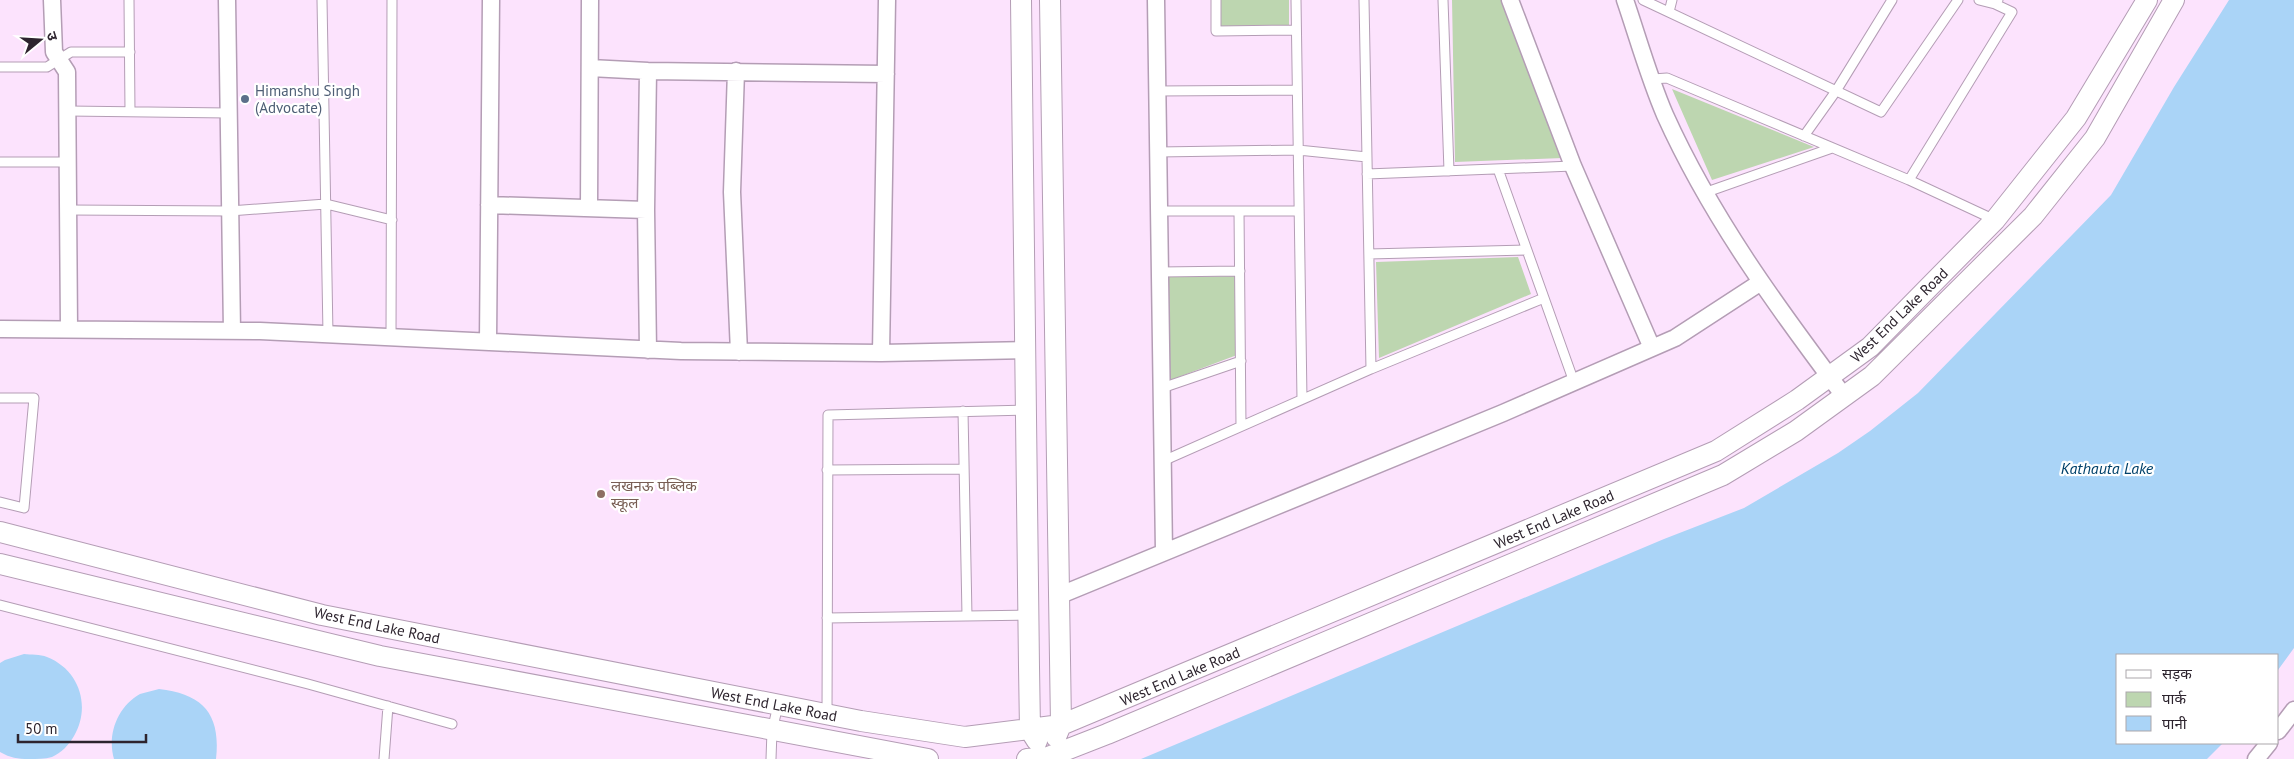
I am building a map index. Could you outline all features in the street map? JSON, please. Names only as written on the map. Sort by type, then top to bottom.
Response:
[{"type":"street","points":[[52,0],[54,52],[68,72],[69,329]]},
{"type":"street","points":[[227,0],[232,331]]},
{"type":"street","points":[[488,342],[491,0]]},
{"type":"street","points":[[589,208],[590,0]]},
{"type":"street","points":[[881,353],[887,0]]},
{"type":"street","points":[[1021,0],[1030,730],[1048,757]]},
{"type":"street","points":[[1048,757],[1061,725],[1050,0]]},
{"type":"street","points":[[1156,0],[1164,552]]},
{"type":"street","points":[[1510,0],[1574,166],[1652,348]]},
{"type":"street","points":[[1626,0],[1665,114],[1704,193],[1761,282],[1844,396]]},
{"type":"street","name":"West End Lake Road","points":[[0,532],[322,615],[826,714],[965,737],[1061,725],[1716,451],[1830,377],[1870,347],[1995,220],[2076,118],[2147,0]]},
{"type":"street","name":"West End Lake Road","points":[[1027,759],[1048,757],[1324,644],[1723,475],[1796,431],[1872,376],[2033,216],[2095,138],[2174,0]]},
{"type":"street","points":[[590,68],[648,71],[886,74]]},
{"type":"street","points":[[648,71],[646,210],[648,350]]},
{"type":"street","points":[[736,71],[732,192],[739,352]]},
{"type":"street","points":[[489,205],[646,210]]},
{"type":"street","points":[[1058,596],[1574,382],[1675,338],[1761,282]]},
{"type":"street","points":[[0,329],[232,331],[648,350],[739,352],[881,353],[1025,350]]},
{"type":"street","name":"West End Lake Road","points":[[0,564],[380,656],[928,759]]},
{"type":"street","points":[[2279,730],[2294,710]]},
{"type":"street","points":[[2256,759],[2268,744]]},
{"type":"lane","points":[[129,0],[130,111]]},
{"type":"lane","points":[[322,0],[328,334]]},
{"type":"lane","points":[[391,337],[392,0]]},
{"type":"lane","points":[[1216,0],[1216,31],[1296,30]]},
{"type":"lane","points":[[1296,0],[1302,399]]},
{"type":"lane","points":[[1364,0],[1371,369]]},
{"type":"lane","points":[[1443,0],[1450,171]]},
{"type":"lane","points":[[1643,0],[1881,112],[1958,0]]},
{"type":"lane","points":[[1669,12],[1672,0]]},
{"type":"lane","points":[[1804,136],[1836,91],[1892,0]]},
{"type":"lane","points":[[1909,180],[2012,12],[1997,2],[1980,0]]},
{"type":"lane","points":[[0,67],[47,67],[72,52],[130,52]]},
{"type":"lane","points":[[1652,79],[1667,78],[1909,180],[1995,220]]},
{"type":"lane","points":[[1157,92],[1297,90]]},
{"type":"lane","points":[[68,111],[228,113]]},
{"type":"lane","points":[[1704,193],[1832,148]]},
{"type":"lane","points":[[1158,152],[1298,150],[1367,157]]},
{"type":"lane","points":[[0,162],[68,162]]},
{"type":"lane","points":[[1368,174],[1574,166]]},
{"type":"lane","points":[[1498,168],[1574,382]]},
{"type":"lane","points":[[68,210],[230,211],[326,204],[392,220]]},
{"type":"lane","points":[[1159,211],[1299,211]]},
{"type":"lane","points":[[1240,211],[1241,426]]},
{"type":"lane","points":[[1369,254],[1527,250]]},
{"type":"lane","points":[[1160,272],[1240,272]]},
{"type":"lane","points":[[1163,461],[1371,369],[1544,298]]},
{"type":"lane","points":[[1162,388],[1241,361]]},
{"type":"lane","points":[[0,398],[34,398],[24,508],[0,502]]},
{"type":"lane","points":[[826,714],[828,415],[1026,410]]},
{"type":"lane","points":[[963,411],[966,616]]},
{"type":"lane","points":[[827,470],[964,469]]},
{"type":"lane","points":[[0,605],[452,724]]},
{"type":"lane","points":[[827,618],[1028,615]]},
{"type":"lane","points":[[771,759],[772,731],[778,705]]},
{"type":"lane","points":[[384,759],[388,706]]},
{"type":"green space","points":[[1220,0],[1289,0],[1289,26],[1220,26]]},
{"type":"green space","points":[[1452,0],[1502,0],[1563,158],[1455,162]]},
{"type":"green space","points":[[1672,89],[1814,147],[1712,180]]},
{"type":"green space","points":[[1518,257],[1531,294],[1379,358],[1376,262]]},
{"type":"green space","points":[[1236,276],[1237,355],[1168,381],[1165,277]]},
{"type":"water","name":"Kathauta Lake","points":[[2229,0],[2294,0],[2294,648],[2279,669],[2279,654],[2116,654],[2116,744],[2222,744],[2207,759],[1141,759],[1664,539],[1744,508],[1838,453],[1870,431],[1918,393],[2111,195],[2174,87]]},
{"type":"water","points":[[24,654],[44,656],[58,663],[75,680],[79,690],[82,713],[79,725],[67,746],[52,757],[21,759],[0,752],[0,663]]},
{"type":"water","points":[[159,689],[187,696],[198,701],[206,709],[212,718],[215,730],[217,743],[216,759],[114,759],[112,750],[113,731],[125,706],[140,694]]},
{"type":"place","name":"Himanshu Singh (Advocate)","points":[[245,99]]},
{"type":"place","name":"लखनऊ पब्लिक स्कूल","points":[[601,494]]}]
